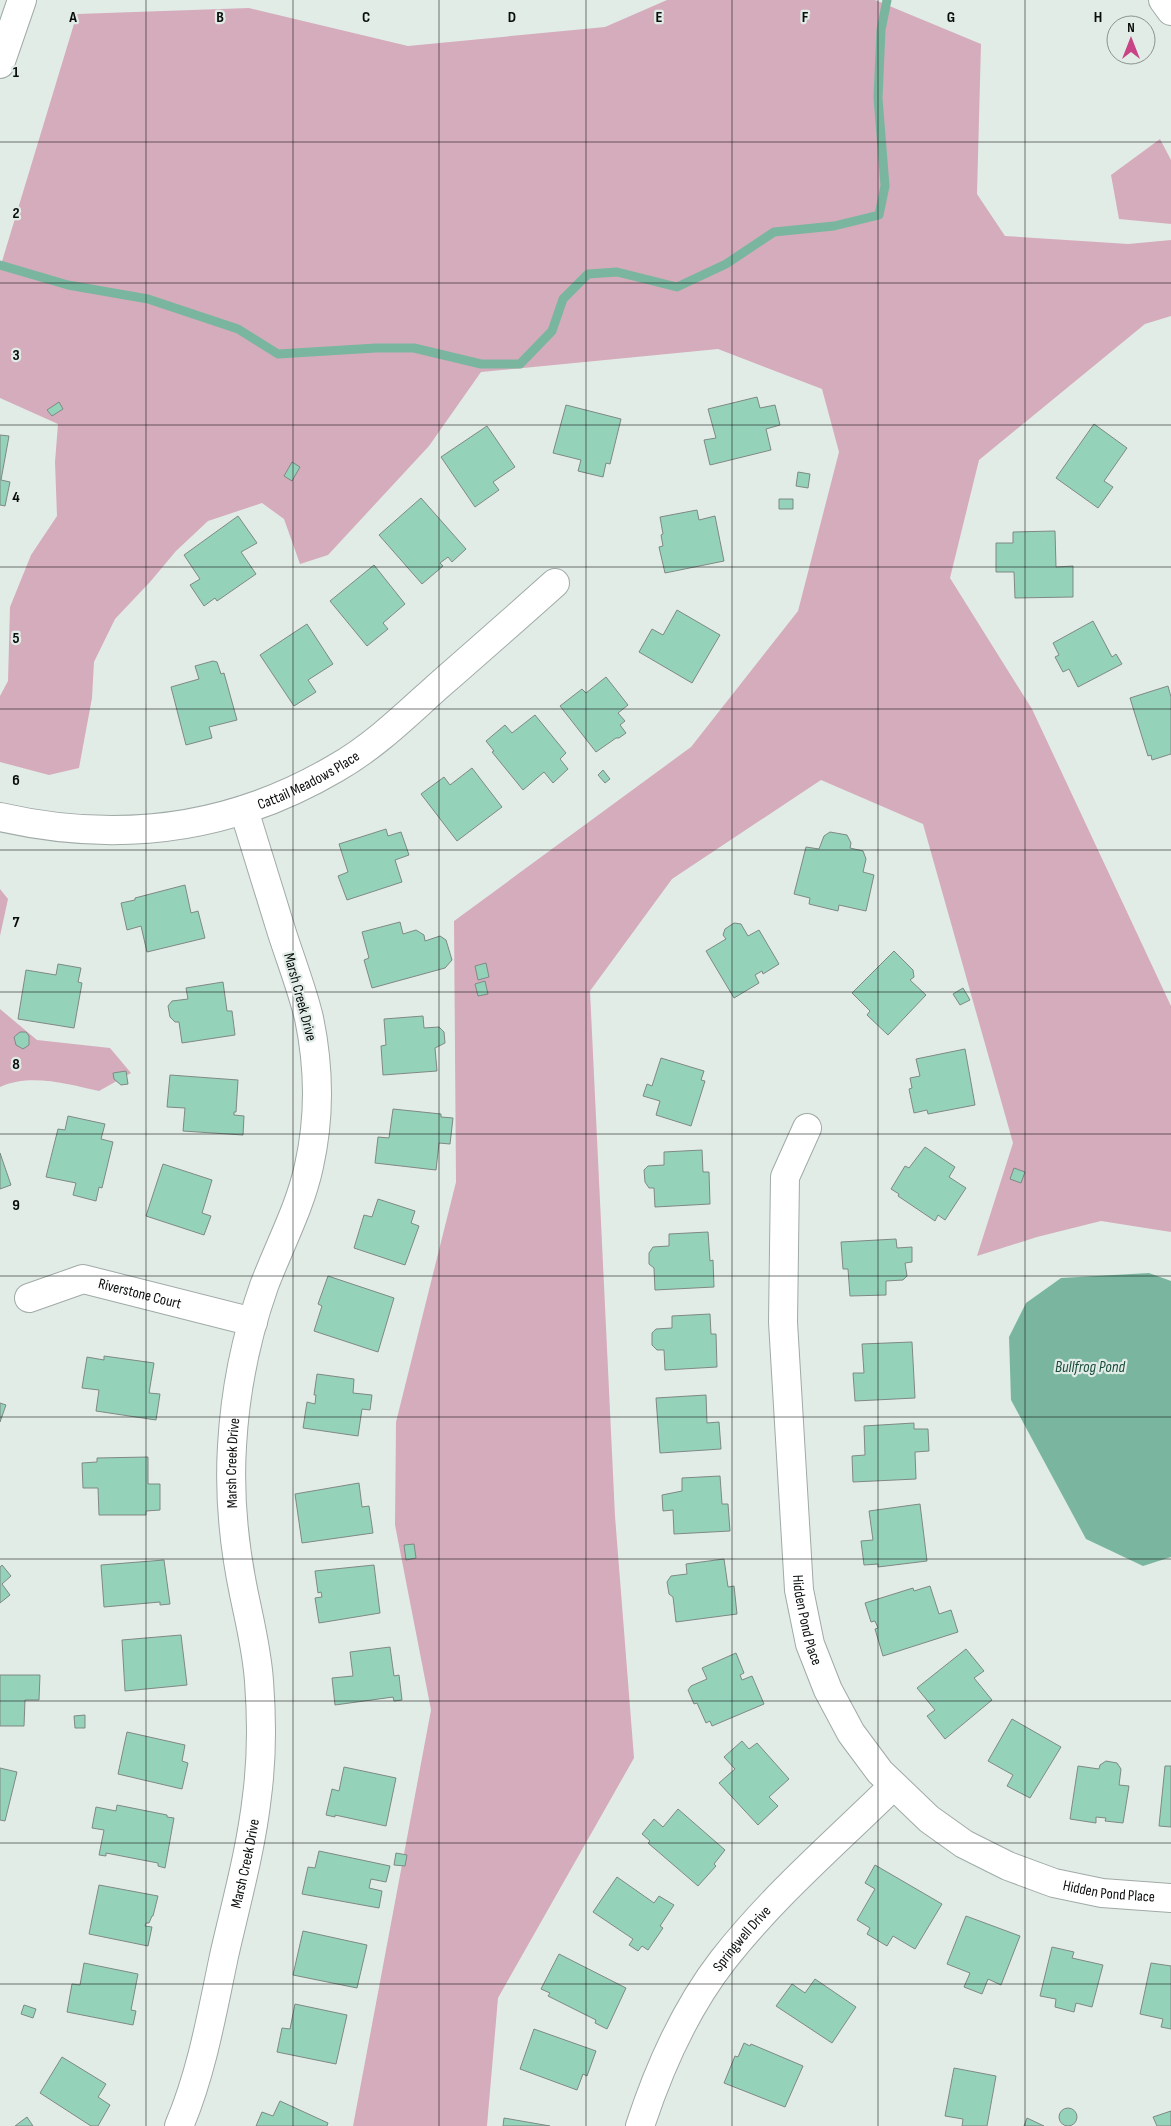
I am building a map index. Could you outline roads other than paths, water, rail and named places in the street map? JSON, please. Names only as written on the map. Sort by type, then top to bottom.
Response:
[{"type":"street","points":[[0,64],[22,0]]},
{"type":"street","points":[[1163,0],[1171,11]]},
{"type":"street","name":"Cattail Meadows Place","points":[[0,817],[38,826],[103,831],[148,830],[202,822],[244,810],[289,793],[336,768],[382,736],[555,583]]},
{"type":"street","name":"Marsh Creek Drive","points":[[179,2126],[190,2102],[203,2055],[252,1830],[260,1773],[262,1729],[259,1677],[233,1523],[231,1488],[232,1446],[236,1404],[243,1363],[264,1286],[293,1216],[309,1166],[316,1117],[316,1064],[308,1016],[244,810]]},
{"type":"street","name":"Hidden Pond Place","points":[[807,1128],[785,1177],[783,1322],[799,1590],[810,1644],[828,1690],[851,1733],[893,1786],[936,1824],[964,1844],[1008,1866],[1054,1882],[1102,1893],[1171,1898]]},
{"type":"street","name":"Riverstone Court","points":[[29,1298],[83,1279],[253,1322]]},
{"type":"street","name":"Springwell Drive","points":[[640,2126],[661,2067],[688,2012],[722,1962],[758,1917],[893,1786]]},
{"type":"water","name":"Bullfrog Pond","points":[[1149,1273],[1171,1281],[1171,1557],[1143,1566],[1086,1539],[1011,1400],[1009,1337],[1026,1303],[1061,1278]]},
{"type":"waterway","points":[[0,265],[68,285],[148,299],[238,329],[278,354],[376,348],[414,348],[481,364],[520,364],[552,331],[563,299],[588,274],[617,272],[677,287],[726,264],[774,232],[834,226],[879,215],[885,186],[878,98],[881,30],[887,0]]}]
